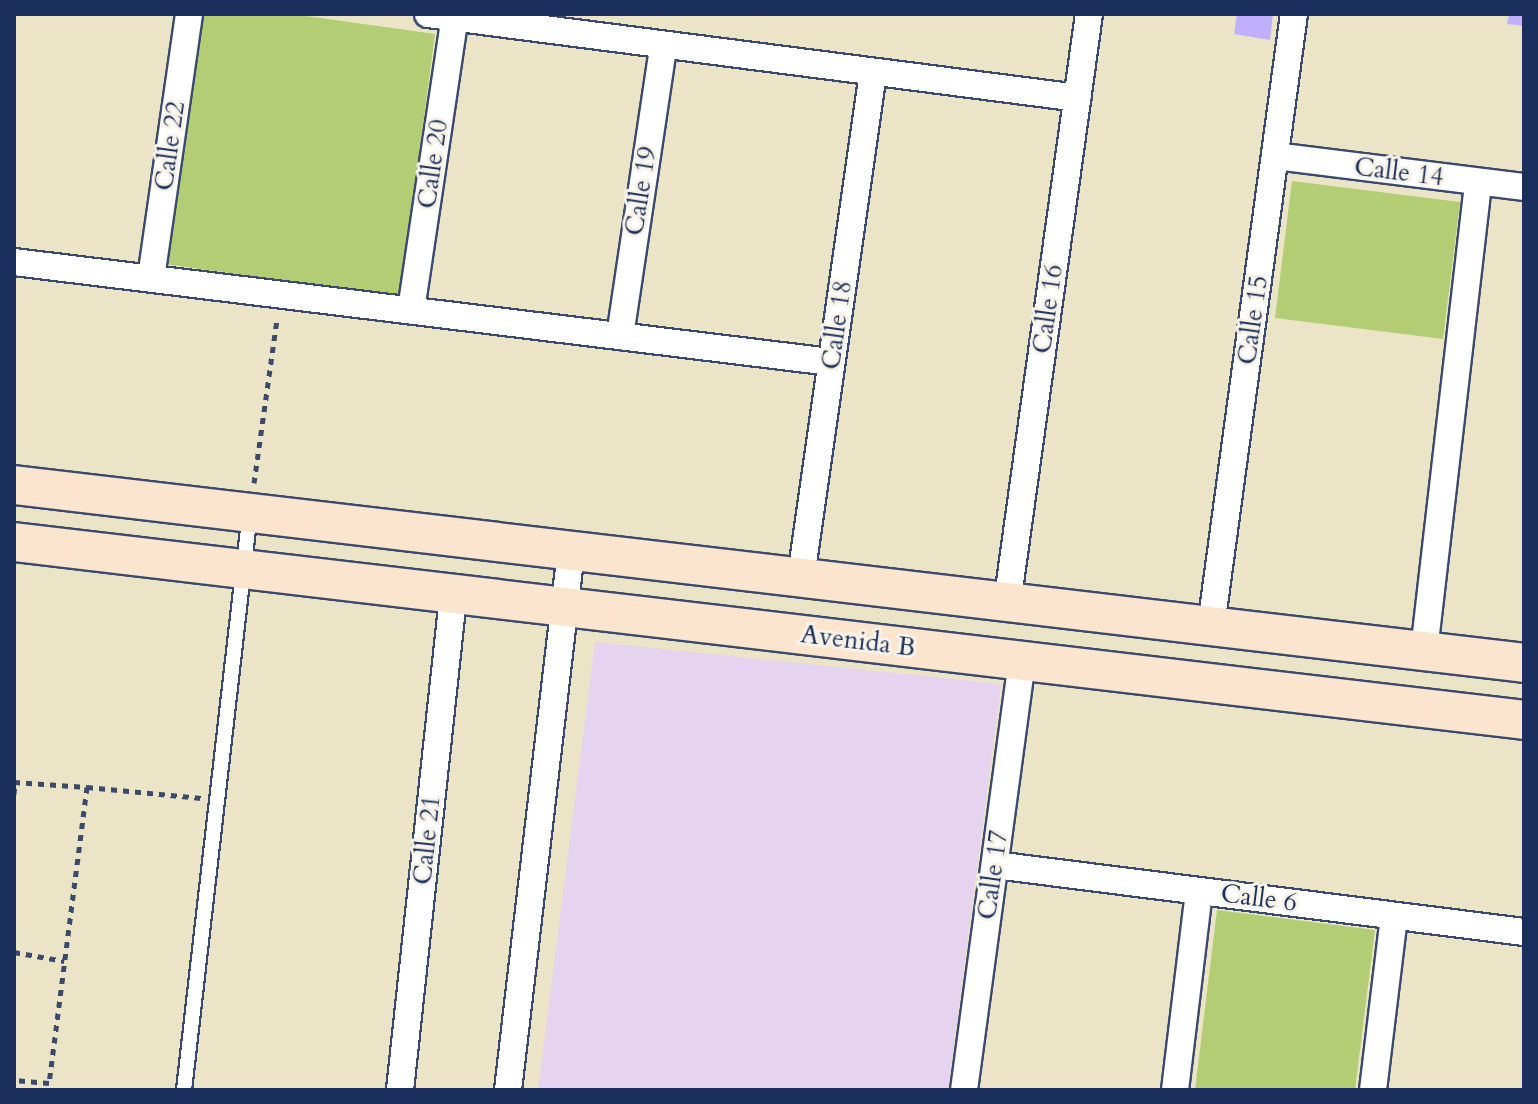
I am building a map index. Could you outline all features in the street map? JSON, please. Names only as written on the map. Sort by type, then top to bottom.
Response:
[{"type":"street","name":"Calle 22","points":[[151,278],[189,14]]},
{"type":"street","points":[[428,14],[663,47],[1078,98]]},
{"type":"street","name":"Calle 16","points":[[1007,604],[1089,14]]},
{"type":"street","name":"Calle 15","points":[[1211,626],[1294,14]]},
{"type":"street","name":"Calle 20","points":[[411,310],[455,17]]},
{"type":"street","name":"Calle 19","points":[[620,336],[663,47]]},
{"type":"street","name":"Calle 18","points":[[801,577],[873,73]]},
{"type":"street","name":"Calle 14","points":[[1275,156],[1524,187]]},
{"type":"street","points":[[1424,651],[1478,182]]},
{"type":"street","points":[[14,262],[831,362]]},
{"type":"street","points":[[14,485],[1524,663]]},
{"type":"street","name":"Avenida B","points":[[14,542],[454,589],[1022,661],[1524,720]]},
{"type":"street","points":[[508,1090],[561,604],[571,551]]},
{"type":"street","name":"Calle 21","points":[[400,1090],[454,589]]},
{"type":"street","name":"Calle 17","points":[[964,1090],[1022,661]]},
{"type":"street","name":"Calle 6","points":[[995,865],[1524,932]]},
{"type":"street","points":[[1175,1090],[1199,891]]},
{"type":"street","points":[[1373,1090],[1394,916]]},
{"type":"lane","points":[[184,1090],[214,799],[247,567],[234,510]]},
{"type":"path","points":[[234,510],[281,294]]},
{"type":"path","points":[[14,794],[14,782],[214,799]]},
{"type":"path","points":[[14,1080],[49,1083],[87,787]]},
{"type":"path","points":[[14,952],[64,961]]},
{"type":"shaded area","points":[[595,642],[1001,684],[948,1090],[538,1090]]},
{"type":"green space","points":[[199,14],[292,14],[435,34],[400,297],[165,264]]},
{"type":"green space","points":[[1292,181],[1460,202],[1443,339],[1275,318]]},
{"type":"green space","points":[[1217,910],[1375,930],[1355,1090],[1195,1090]]},
{"type":"building","points":[[1237,14],[1273,14],[1270,40],[1234,34]]},
{"type":"building","points":[[1509,14],[1524,14],[1524,26],[1507,24]]}]
